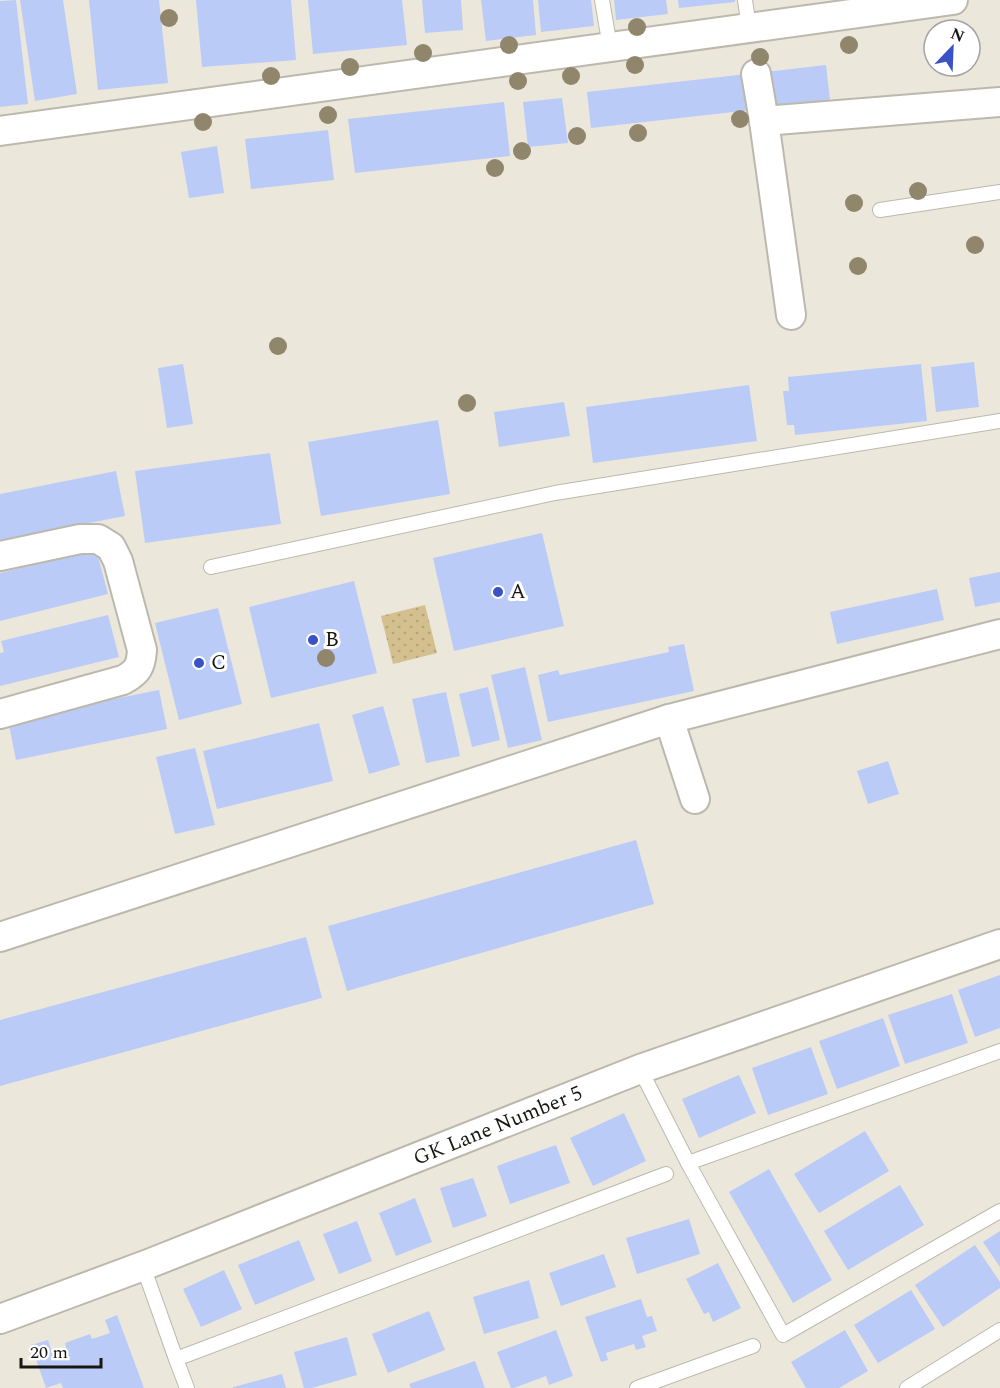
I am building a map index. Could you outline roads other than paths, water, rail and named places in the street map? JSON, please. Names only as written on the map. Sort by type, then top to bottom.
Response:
[{"type":"street","points":[[0,130],[953,0]]},
{"type":"street","points":[[756,74],[791,315]]},
{"type":"street","points":[[764,121],[1000,102]]},
{"type":"street","points":[[0,556],[80,538],[98,539],[111,547],[118,561],[142,650],[141,662],[134,674],[123,680],[0,714]]},
{"type":"street","points":[[0,937],[669,719],[1000,634]]},
{"type":"street","points":[[669,719],[695,799]]},
{"type":"street","name":"GK Lane Number 5","points":[[0,1319],[143,1266],[640,1069],[1000,944]]},
{"type":"lane","points":[[602,0],[610,47]]},
{"type":"lane","points":[[745,0],[749,28]]},
{"type":"lane","points":[[880,210],[1000,192]]},
{"type":"lane","points":[[211,567],[555,493],[1000,421]]},
{"type":"lane","points":[[688,1163],[1000,1051]]},
{"type":"lane","points":[[640,1069],[688,1163],[783,1335],[1000,1211]]},
{"type":"lane","points":[[176,1359],[666,1174]]},
{"type":"lane","points":[[143,1266],[187,1388]]},
{"type":"lane","points":[[907,1388],[1000,1330]]},
{"type":"lane","points":[[637,1388],[753,1346]]},
{"type":"place","name":"A","points":[[498,592]]},
{"type":"place","name":"B","points":[[313,640]]},
{"type":"place","name":"C","points":[[199,663]]}]
